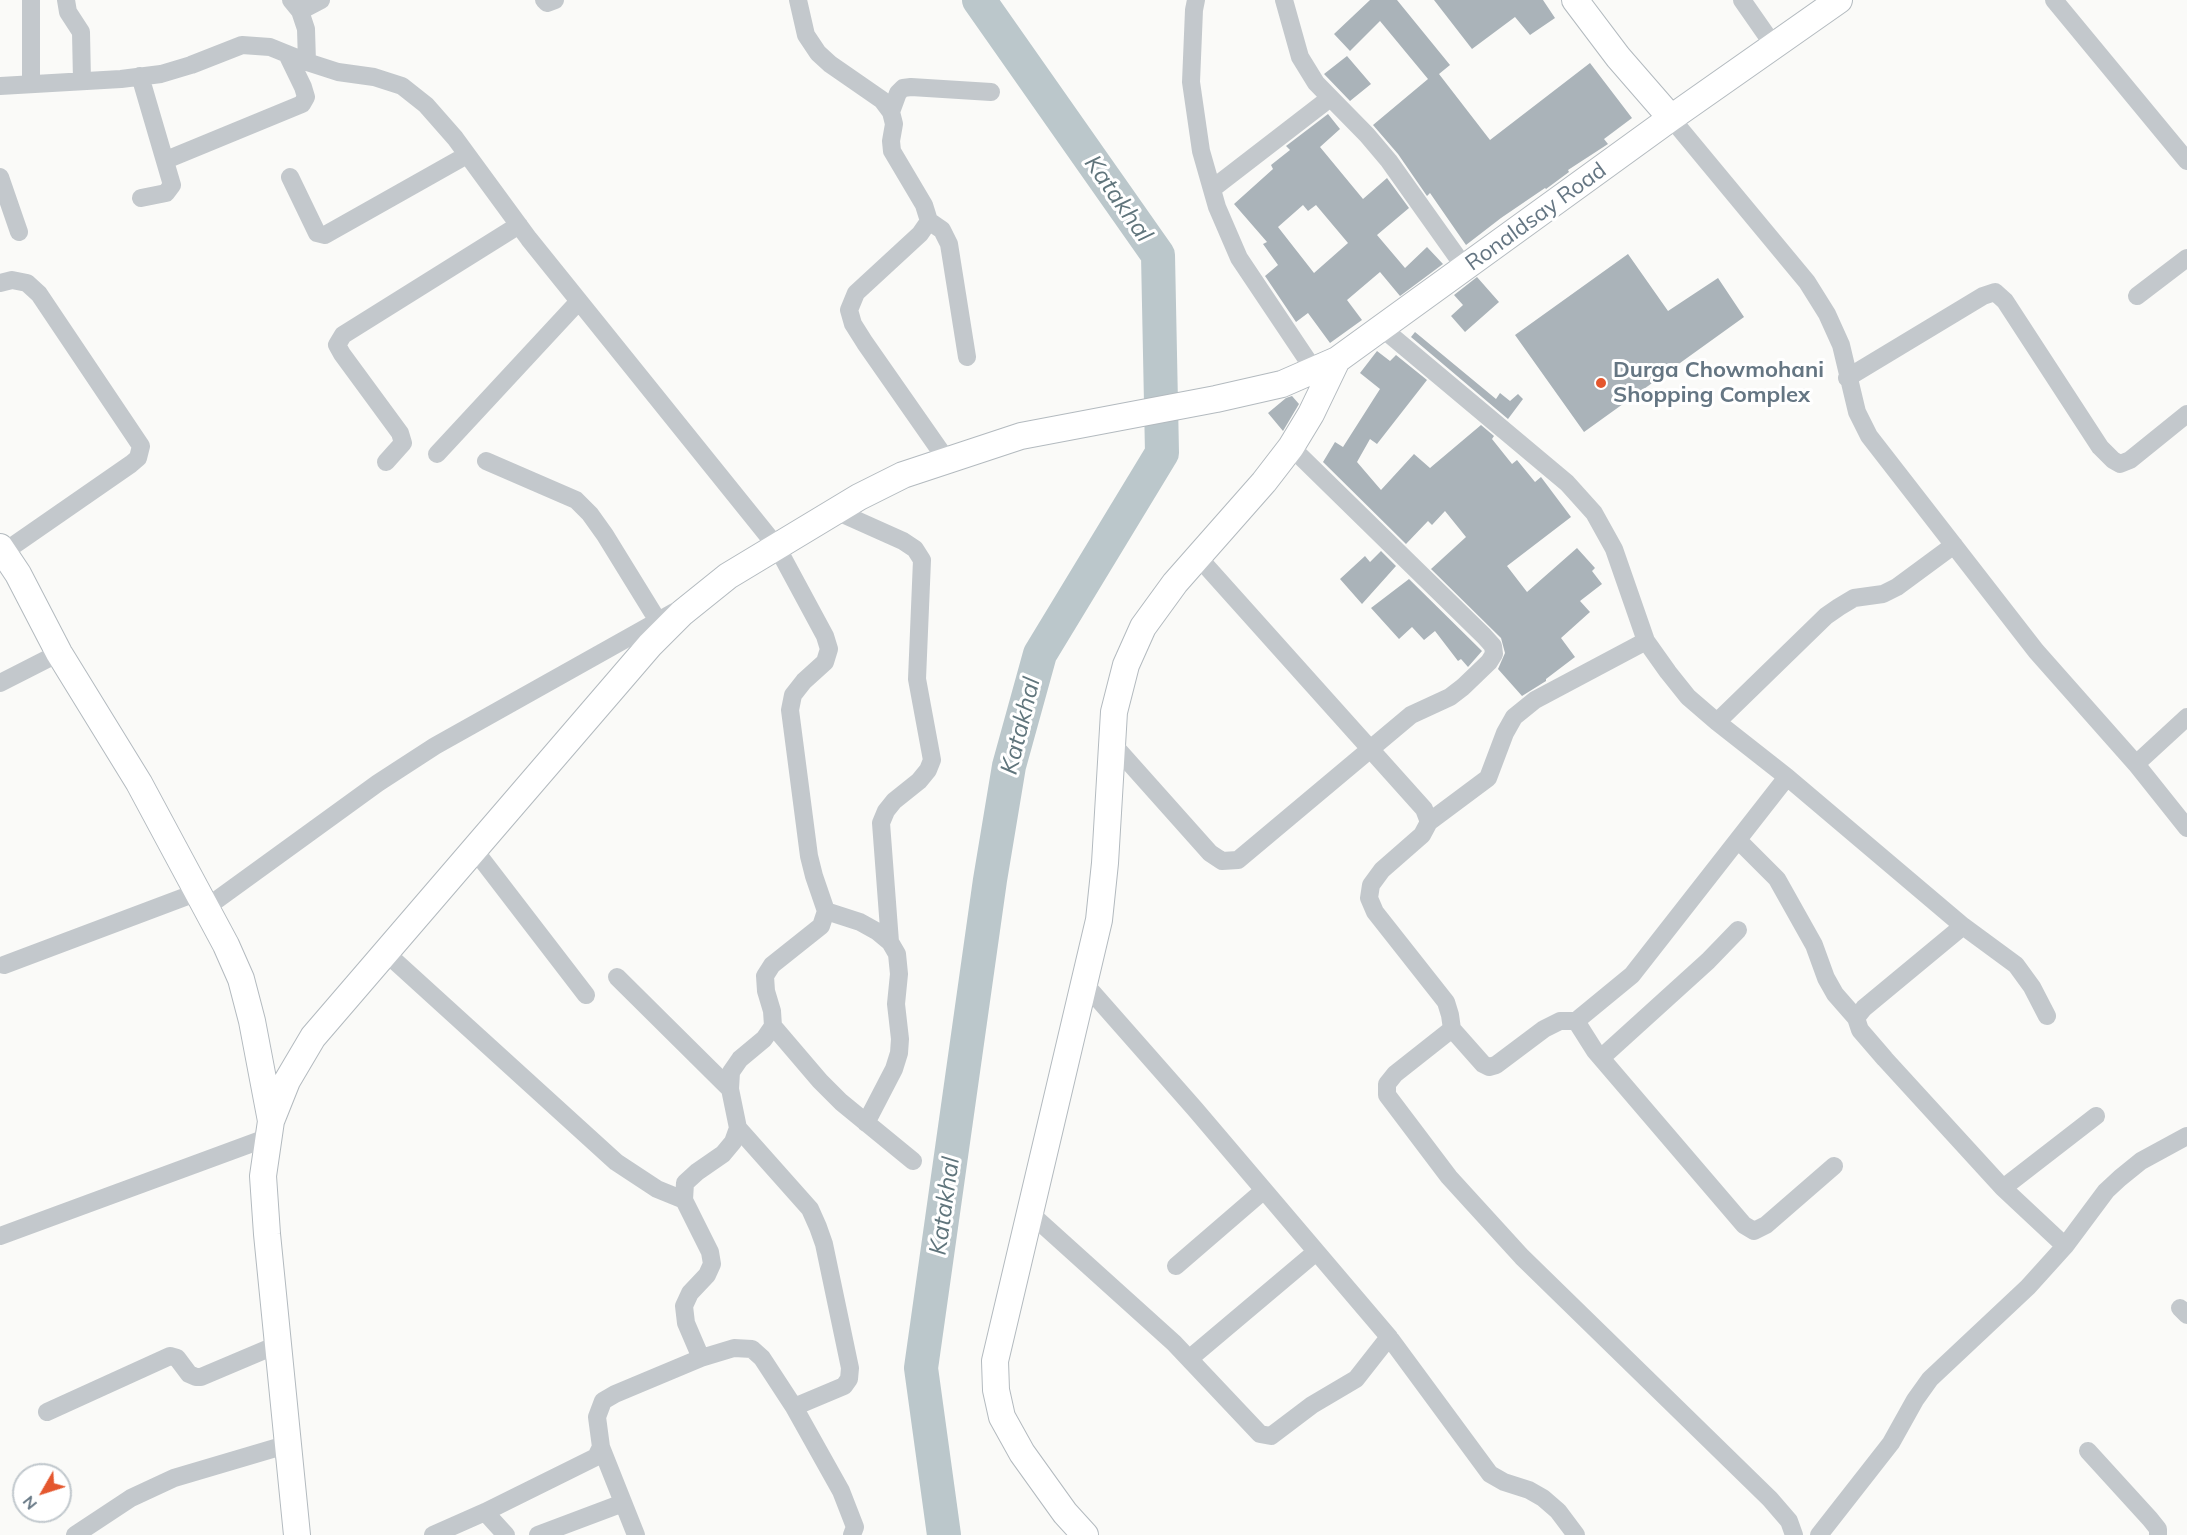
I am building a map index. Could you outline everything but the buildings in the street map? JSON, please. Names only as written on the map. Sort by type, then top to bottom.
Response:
[{"type":"street","points":[[31,0],[31,84]]},
{"type":"street","points":[[66,0],[68,12],[81,32],[82,81]]},
{"type":"street","points":[[307,62],[306,28],[296,5],[321,0]]},
{"type":"street","points":[[544,0],[547,3],[555,0]]},
{"type":"street","points":[[798,0],[806,35],[818,53],[882,100],[891,112],[894,124],[892,151],[924,205],[929,221],[942,230],[949,244],[967,357]]},
{"type":"street","points":[[1085,1535],[1064,1524],[1002,1417],[996,1390],[995,1361],[1099,920],[1105,863],[1114,712],[1126,665],[1143,627],[1175,583],[1264,482],[1291,447],[1311,414],[1326,365],[1239,258],[1217,207],[1201,151],[1191,82],[1196,0]]},
{"type":"street","points":[[1284,0],[1300,57],[1316,83],[1389,161],[1465,268]]},
{"type":"street","points":[[1575,0],[1618,57],[1807,282],[1827,314],[1841,345],[1847,378],[1857,412],[1869,436],[2036,651],[2136,764],[2187,828]]},
{"type":"street","points":[[1742,0],[1774,46]]},
{"type":"street","name":"Ronaldsay Road","points":[[270,1129],[287,1081],[313,1037],[473,848],[650,645],[682,613],[728,576],[903,475],[945,459],[1021,436],[1216,399],[1282,384],[1326,365],[1382,328],[1671,118],[1839,0]]},
{"type":"street","points":[[2055,0],[2187,161]]},
{"type":"street","points":[[0,86],[161,74],[242,45],[270,47],[338,72],[374,77],[402,86],[426,105],[579,301],[777,547],[830,650],[825,662],[793,694],[790,710],[809,856],[826,911],[821,927],[772,965],[765,976],[766,991],[772,1011],[773,1026],[820,1081],[866,1123],[913,1161]]},
{"type":"street","points":[[166,160],[302,104],[306,97],[303,87],[287,54]]},
{"type":"street","points":[[140,76],[166,160],[171,184],[166,193],[141,198]]},
{"type":"street","points":[[891,112],[898,93],[903,88],[991,92]]},
{"type":"street","points":[[1212,189],[1330,99]]},
{"type":"street","points":[[290,177],[317,233],[325,235],[467,155]]},
{"type":"street","points":[[0,177],[19,232]]},
{"type":"street","points":[[929,221],[920,234],[856,293],[849,310],[853,324],[865,343],[945,459]]},
{"type":"street","points":[[386,462],[403,443],[400,434],[342,354],[338,345],[343,335],[519,225]]},
{"type":"street","points":[[2137,296],[2187,258]]},
{"type":"street","points":[[0,283],[12,280],[27,283],[39,294],[141,446],[138,458],[131,464],[2,550],[18,574],[59,653],[139,783],[202,899],[241,979],[252,1021],[270,1129],[263,1176],[289,1444],[294,1534]]},
{"type":"street","points":[[1847,378],[1983,296],[1995,292],[2005,301],[2100,447],[2113,460],[2120,464],[2130,460],[2187,414]]},
{"type":"street","points":[[437,454],[579,301]]},
{"type":"street","points":[[1382,328],[1567,483],[1594,513],[1614,549],[1646,641],[1688,697],[1787,777],[1963,926],[2016,965],[2025,974],[2047,1016]]},
{"type":"street","points":[[1111,742],[1210,853],[1222,861],[1238,860],[1411,715],[1450,697],[1463,687],[1489,662],[1494,654],[1492,645],[1291,447]]},
{"type":"street","points":[[486,461],[576,500],[590,514],[605,535],[658,621]]},
{"type":"street","points":[[836,512],[903,541],[915,549],[922,560],[916,663],[932,760],[928,770],[919,781],[894,801],[886,811],[881,823],[890,942]]},
{"type":"street","points":[[1717,722],[1839,606],[1854,598],[1883,594],[1898,586],[1954,544]]},
{"type":"street","points":[[1199,558],[1424,809],[1429,822]]},
{"type":"street","points":[[4,965],[202,899],[435,746],[706,594]]},
{"type":"street","points":[[1646,641],[1534,700],[1514,717],[1505,733],[1488,778],[1429,822],[1422,835],[1382,870],[1371,885],[1369,898],[1375,912],[1446,1002],[1452,1029],[1483,1064],[1489,1068],[1496,1065],[1544,1029],[1560,1021],[1576,1021],[1632,975],[1787,777]]},
{"type":"street","points":[[0,683],[59,653]]},
{"type":"street","points":[[2136,764],[2187,717]]},
{"type":"street","points":[[1739,841],[1777,879],[1814,945],[1826,978],[1835,994],[1856,1018],[1860,1030],[1872,1045],[2003,1188],[2065,1246]]},
{"type":"street","points":[[473,848],[586,995]]},
{"type":"street","points":[[826,911],[860,922],[878,932],[890,942],[897,954],[896,1004],[900,1039],[899,1053],[894,1069],[866,1123]]},
{"type":"street","points":[[1856,1018],[1863,1008],[1963,926]]},
{"type":"street","points":[[1601,1058],[1708,961],[1738,930]]},
{"type":"street","points":[[385,952],[616,1162],[657,1189],[684,1200]]},
{"type":"street","points":[[617,977],[730,1089]]},
{"type":"street","points":[[1084,983],[1389,1337],[1490,1474],[1543,1498],[1558,1512],[1576,1535]]},
{"type":"street","points":[[1576,1021],[1601,1058],[1744,1225],[1754,1231],[1766,1225],[1834,1166]]},
{"type":"street","points":[[773,1026],[764,1039],[740,1059],[731,1072],[730,1089],[738,1128],[804,1202],[818,1227],[824,1244],[850,1368],[849,1379],[844,1386],[794,1407]]},
{"type":"street","points":[[1452,1029],[1395,1074],[1387,1084],[1387,1095],[1449,1177],[1522,1257],[1770,1499],[1789,1521],[1794,1535]]},
{"type":"street","points":[[2003,1188],[2096,1116]]},
{"type":"street","points":[[701,1358],[686,1323],[684,1306],[690,1293],[707,1275],[712,1264],[710,1252],[684,1200],[685,1183],[723,1154],[733,1142],[738,1128]]},
{"type":"street","points":[[0,1236],[270,1129]]},
{"type":"street","points":[[1819,1535],[1891,1443],[1915,1400],[1930,1379],[2028,1287],[2065,1246],[2106,1191],[2141,1161],[2187,1136]]},
{"type":"street","points":[[1176,1266],[1263,1191]]},
{"type":"street","points":[[1031,1214],[1107,1281],[1189,1359],[1260,1434],[1271,1436],[1312,1405],[1356,1379],[1389,1337]]},
{"type":"street","points":[[1189,1359],[1316,1252]]},
{"type":"street","points":[[47,1412],[171,1356],[177,1358],[189,1374],[201,1377],[279,1344]]},
{"type":"street","points":[[636,1535],[600,1447],[597,1417],[603,1401],[701,1358],[734,1348],[752,1349],[762,1358],[794,1407],[842,1491],[855,1527],[852,1535]]},
{"type":"street","points":[[75,1535],[131,1498],[174,1478],[289,1444]]},
{"type":"street","points":[[434,1535],[587,1462],[596,1457],[600,1447]]},
{"type":"street","points":[[2088,1451],[2150,1519],[2158,1529],[2158,1535]]},
{"type":"street","points":[[538,1535],[623,1503]]},
{"type":"street","points":[[485,1512],[506,1535]]},
{"type":"waterway","name":"Katakhal","points":[[944,1535],[921,1368],[990,880],[1009,766],[1040,654],[1162,453],[1158,255],[979,0]]},
{"type":"place","name":"Durga Chowmohani Shopping Complex","points":[[1601,383]]}]
